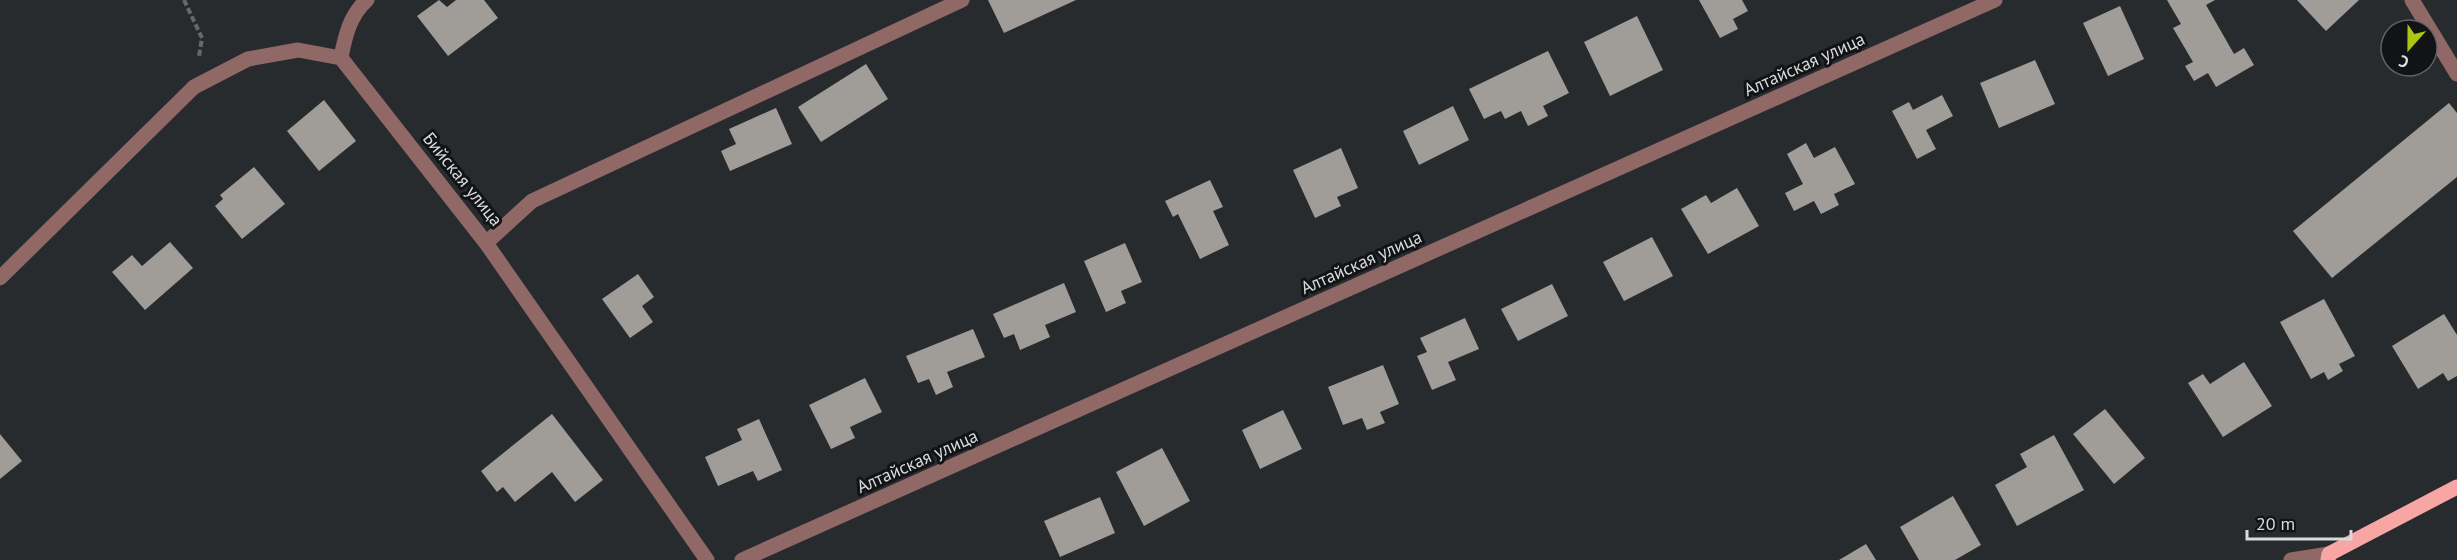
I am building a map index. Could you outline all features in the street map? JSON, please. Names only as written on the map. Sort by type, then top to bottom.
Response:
[{"type":"main road","points":[[2328,557],[2457,488]]},
{"type":"street","points":[[0,278],[194,87],[248,59],[298,50],[341,58],[345,35],[357,9],[368,0]]},
{"type":"street","name":"Бийская улица","points":[[341,58],[486,243],[532,201],[962,0]]},
{"type":"street","name":"Алтайская улица","points":[[742,560],[1995,0]]},
{"type":"street","points":[[2412,0],[2457,74]]},
{"type":"street","points":[[486,243],[706,560]]},
{"type":"street","points":[[2291,560],[2328,557]]},
{"type":"path","points":[[184,0],[202,38],[194,87]]},
{"type":"building","points":[[439,0],[447,7],[456,0],[484,0],[498,18],[448,56],[417,16]]},
{"type":"building","points":[[988,0],[1076,0],[1004,33]]},
{"type":"building","points":[[1699,0],[1742,0],[1748,11],[1733,19],[1738,29],[1720,38]]},
{"type":"building","points":[[2167,0],[2215,0],[2206,5],[2234,54],[2244,48],[2254,65],[2216,87],[2208,73],[2194,81],[2185,66],[2193,62],[2173,28],[2181,24]]},
{"type":"building","points":[[2297,0],[2359,0],[2326,31]]},
{"type":"building","points":[[2120,6],[2144,59],[2108,76],[2083,23]]},
{"type":"building","points":[[1637,16],[1663,70],[1610,96],[1584,42]]},
{"type":"building","points":[[1548,51],[1569,93],[1543,106],[1548,116],[1528,126],[1521,111],[1505,119],[1501,111],[1484,119],[1469,89]]},
{"type":"building","points":[[2035,60],[2055,104],[1999,128],[1980,83]]},
{"type":"building","points":[[866,64],[888,99],[821,142],[798,107]]},
{"type":"building","points":[[1942,95],[1953,116],[1926,130],[1936,149],[1917,159],[1892,111],[1909,102],[1913,110]]},
{"type":"building","points":[[324,100],[356,141],[319,171],[287,131]]},
{"type":"building","points":[[2449,103],[2457,113],[2457,177],[2332,278],[2293,231]]},
{"type":"building","points":[[1453,106],[1469,140],[1419,165],[1403,131]]},
{"type":"building","points":[[776,108],[792,144],[730,171],[721,151],[736,144],[729,129]]},
{"type":"building","points":[[1806,143],[1814,158],[1835,147],[1855,184],[1834,194],[1839,205],[1821,214],[1814,201],[1794,211],[1785,193],[1803,184],[1787,154]]},
{"type":"building","points":[[1341,148],[1358,188],[1337,197],[1341,206],[1315,218],[1293,170]]},
{"type":"building","points":[[254,167],[285,204],[242,239],[215,206],[223,199],[220,195]]},
{"type":"building","points":[[1210,180],[1223,207],[1213,211],[1229,245],[1200,259],[1178,214],[1173,217],[1165,201]]},
{"type":"building","points":[[1737,188],[1759,226],[1708,254],[1681,209],[1706,195],[1711,203]]},
{"type":"building","points":[[1652,237],[1673,276],[1624,301],[1603,262]]},
{"type":"building","points":[[170,242],[193,268],[145,310],[112,272],[132,255],[142,266]]},
{"type":"building","points":[[1125,243],[1142,282],[1121,291],[1126,303],[1106,312],[1084,261]]},
{"type":"building","points":[[638,274],[654,297],[642,306],[653,322],[630,338],[602,299]]},
{"type":"building","points":[[1064,283],[1076,312],[1045,325],[1050,337],[1020,350],[1014,334],[1004,338],[993,314]]},
{"type":"building","points":[[1552,284],[1568,316],[1518,341],[1501,309]]},
{"type":"building","points":[[2324,299],[2355,356],[2339,364],[2343,371],[2328,380],[2324,372],[2311,379],[2280,322]]},
{"type":"building","points":[[2444,314],[2457,335],[2457,376],[2448,381],[2443,373],[2418,389],[2392,346]]},
{"type":"building","points":[[1465,318],[1479,349],[1448,362],[1456,380],[1432,390],[1417,356],[1427,352],[1420,338]]},
{"type":"building","points":[[973,329],[985,357],[947,372],[953,387],[936,395],[929,379],[918,383],[906,356]]},
{"type":"building","points":[[2244,362],[2272,406],[2223,437],[2188,383],[2203,374],[2210,384]]},
{"type":"building","points":[[1383,365],[1399,404],[1380,412],[1385,423],[1367,430],[1362,418],[1343,425],[1328,387]]},
{"type":"building","points":[[865,378],[882,412],[850,427],[855,438],[831,449],[809,405]]},
{"type":"building","points":[[2105,409],[2145,458],[2114,484],[2073,434]]},
{"type":"building","points":[[1283,410],[1302,449],[1260,469],[1242,430]]},
{"type":"building","points":[[552,414],[603,480],[575,502],[552,472],[515,502],[503,487],[497,492],[481,471]]},
{"type":"building","points":[[759,419],[782,470],[758,481],[753,471],[718,486],[705,457],[742,440],[737,429]]},
{"type":"building","points":[[0,434],[22,461],[0,479]]},
{"type":"building","points":[[2054,435],[2084,490],[2017,526],[1995,485],[2027,467],[2020,454]]},
{"type":"building","points":[[1162,448],[1190,501],[1144,526],[1116,472]]},
{"type":"building","points":[[1953,496],[1981,545],[1955,560],[1919,560],[1900,527]]},
{"type":"building","points":[[1100,497],[1115,533],[1060,557],[1044,521]]},
{"type":"building","points":[[1866,544],[1876,560],[1839,560]]}]
